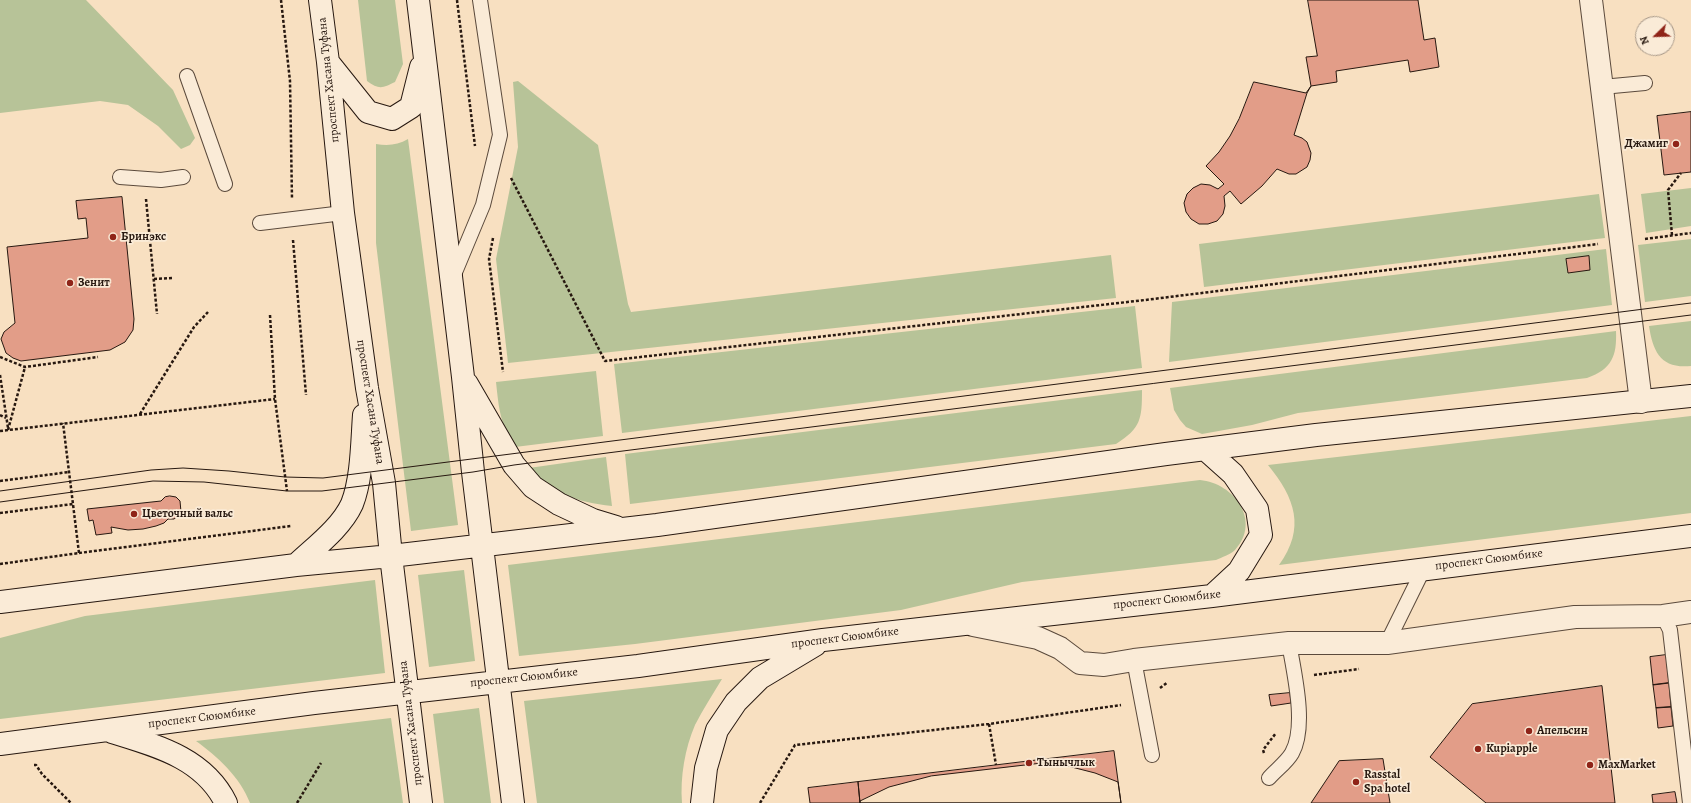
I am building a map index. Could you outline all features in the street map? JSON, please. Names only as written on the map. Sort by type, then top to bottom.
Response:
[{"type":"main road","name":"проспект Хасана Туфана","points":[[320,0],[344,213],[367,388],[384,483],[391,556],[421,803]]},
{"type":"main road","points":[[418,0],[513,803]]},
{"type":"main road","points":[[1591,0],[1641,402]]},
{"type":"main road","points":[[328,62],[368,112],[392,119],[411,107],[424,51]]},
{"type":"main road","points":[[463,377],[514,465],[534,487],[559,504],[594,520],[623,529]]},
{"type":"main road","points":[[296,565],[332,531],[352,504],[359,473],[367,388]]},
{"type":"main road","points":[[0,602],[296,565],[391,556],[623,529],[1316,435],[1691,396]]},
{"type":"main road","points":[[1205,449],[1233,474],[1256,509],[1261,535],[1239,571],[1212,596]]},
{"type":"main road","name":"проспект Сююмбике","points":[[0,744],[408,692],[638,666],[823,640],[1212,596],[1424,568],[1691,536]]},
{"type":"main road","points":[[964,623],[1038,638],[1060,648],[1080,663],[1104,665],[1134,660],[1289,643],[1387,642],[1575,617],[1663,616],[1691,612]]},
{"type":"main road","points":[[702,803],[706,768],[717,730],[736,702],[760,678],[823,640]]},
{"type":"main road","points":[[106,730],[156,746],[186,761],[197,768],[220,790],[226,803]]},
{"type":"lane","points":[[451,282],[483,205],[500,135],[480,0]]},
{"type":"lane","points":[[186,76],[225,184]]},
{"type":"lane","points":[[1602,87],[1645,83]]},
{"type":"lane","points":[[120,177],[161,180],[183,177]]},
{"type":"lane","points":[[260,224],[344,213]]},
{"type":"lane","points":[[1387,642],[1424,568]]},
{"type":"lane","points":[[1663,616],[1670,630],[1690,803]]},
{"type":"lane","points":[[1269,778],[1291,754],[1297,740],[1300,726],[1295,677],[1289,643]]},
{"type":"lane","points":[[1134,660],[1152,755]]},
{"type":"path","points":[[456,0],[476,150]]},
{"type":"path","points":[[1672,235],[1668,190],[1681,173]]},
{"type":"path","points":[[510,176],[605,360],[1145,300],[1691,233]]},
{"type":"path","points":[[144,178],[157,314]]},
{"type":"path","points":[[487,244],[488,259]]},
{"type":"path","points":[[154,279],[174,278]]},
{"type":"path","points":[[140,414],[194,327],[208,312]]},
{"type":"path","points":[[270,315],[275,398],[287,491]]},
{"type":"path","points":[[0,357],[25,367],[98,357]]},
{"type":"path","points":[[8,430],[25,367]]},
{"type":"path","points":[[0,375],[8,430]]},
{"type":"path","points":[[0,431],[275,398]]},
{"type":"path","points":[[0,415],[6,418]]},
{"type":"path","points":[[63,423],[79,553]]},
{"type":"path","points":[[0,481],[69,472]]},
{"type":"path","points":[[0,513],[73,504]]},
{"type":"path","points":[[0,564],[291,526]]},
{"type":"path","points":[[1295,677],[1365,668]]},
{"type":"path","points":[[760,803],[795,745],[989,724],[1141,702],[1173,678]]},
{"type":"path","points":[[989,724],[996,765]]},
{"type":"path","points":[[297,803],[321,763]]},
{"type":"path","points":[[36,765],[42,774],[71,803]]},
{"type":"green space","points":[[0,0],[86,0],[173,90],[195,138],[190,145],[181,149],[158,126],[128,105],[100,101],[0,113]]},
{"type":"green space","points":[[358,0],[395,0],[403,64],[395,82],[384,87],[375,86],[367,81]]},
{"type":"green space","points":[[518,81],[598,145],[628,304],[631,312],[1111,255],[1116,298],[508,363],[496,259],[518,147],[513,82]]},
{"type":"green space","points":[[408,139],[458,525],[411,531],[376,243],[376,144],[385,145],[400,143]]},
{"type":"green space","points":[[1691,188],[1691,226],[1646,233],[1641,194]]},
{"type":"green space","points":[[1599,194],[1605,238],[1204,287],[1199,244]]},
{"type":"green space","points":[[1691,239],[1691,296],[1645,302],[1638,245]]},
{"type":"green space","points":[[1606,249],[1612,305],[1169,362],[1172,302]]},
{"type":"green space","points":[[1135,306],[1142,368],[622,433],[614,364]]},
{"type":"green space","points":[[1691,321],[1691,366],[1672,365],[1666,362],[1656,351],[1649,326]]},
{"type":"green space","points":[[1616,331],[1614,354],[1611,360],[1602,370],[1587,378],[1298,413],[1252,425],[1202,434],[1186,427],[1180,420],[1174,410],[1170,388]]},
{"type":"green space","points":[[596,371],[603,436],[515,447],[503,423],[498,401],[496,382]]},
{"type":"green space","points":[[1142,390],[1140,416],[1138,422],[1131,433],[1116,444],[630,504],[625,454]]},
{"type":"green space","points":[[1691,416],[1691,513],[1279,565],[1292,538],[1295,526],[1294,514],[1285,489],[1268,465]]},
{"type":"green space","points":[[606,457],[612,506],[587,502],[566,495],[547,484],[529,468]]},
{"type":"green space","points":[[1200,480],[1224,488],[1240,505],[1245,516],[1246,527],[1243,539],[1233,552],[1216,560],[1022,582],[901,610],[635,644],[519,656],[508,565]]},
{"type":"green space","points":[[464,570],[475,661],[429,667],[418,575]]},
{"type":"green space","points":[[375,580],[385,673],[0,719],[0,638],[85,616]]},
{"type":"green space","points":[[722,679],[698,719],[688,743],[682,783],[682,803],[537,803],[524,701]]},
{"type":"green space","points":[[479,708],[491,803],[444,803],[433,714]]},
{"type":"green space","points":[[391,718],[403,803],[250,803],[246,794],[228,768],[196,741]]},
{"type":"building","points":[[1308,0],[1418,0],[1424,40],[1435,38],[1439,67],[1410,72],[1408,60],[1336,71],[1337,82],[1311,86],[1306,57],[1317,56]]},
{"type":"building","points":[[1254,82],[1306,93],[1311,86],[1307,93],[1294,135],[1307,142],[1311,153],[1310,160],[1307,167],[1296,174],[1289,174],[1277,169],[1262,186],[1241,204],[1230,191],[1224,196],[1225,206],[1223,214],[1217,221],[1208,224],[1199,224],[1191,219],[1186,212],[1184,203],[1187,194],[1193,188],[1201,184],[1210,185],[1218,189],[1224,184],[1206,166],[1219,152],[1230,136],[1239,119]]},
{"type":"building","name":"Джамиг","points":[[1691,112],[1691,172],[1664,175],[1657,116]]},
{"type":"building","name":"Зенит","points":[[122,197],[134,319],[133,330],[125,342],[110,350],[21,361],[13,358],[6,353],[1,339],[4,332],[15,323],[7,247],[88,238],[86,218],[78,219],[76,201]]},
{"type":"building","points":[[1589,256],[1590,270],[1568,273],[1566,259]]},
{"type":"building","name":"Цветочный вальс","points":[[165,497],[176,497],[180,501],[181,512],[174,519],[168,519],[164,523],[156,526],[128,530],[111,527],[112,533],[96,535],[93,520],[89,521],[87,509],[161,501]]},
{"type":"building","points":[[1666,655],[1669,683],[1653,685],[1650,657]]},
{"type":"building","points":[[1669,683],[1671,707],[1656,708],[1653,685]]},
{"type":"building","name":"Апельсин","points":[[1602,686],[1615,803],[1486,803],[1430,757],[1472,704]]},
{"type":"building","points":[[1290,693],[1291,703],[1271,706],[1269,695]]},
{"type":"building","points":[[1671,707],[1673,726],[1658,728],[1656,708]]},
{"type":"building","points":[[1114,751],[1121,803],[860,803],[858,782]]},
{"type":"building","name":"Rasstal Spa hotel","points":[[1383,759],[1390,803],[1311,803],[1339,761]]},
{"type":"building","points":[[1052,762],[1095,773],[1118,782],[1121,803],[860,803],[860,801],[889,787],[931,776]]},
{"type":"building","points":[[858,782],[860,803],[810,803],[808,788]]},
{"type":"building","points":[[1675,792],[1677,803],[1653,803],[1652,795]]},
{"type":"tram line","points":[[0,491],[151,470],[183,468],[285,477],[323,478],[1691,303]]},
{"type":"tram line","points":[[0,502],[153,481],[204,482],[287,491],[322,491],[615,452],[1691,315]]},
{"type":"place","name":"Джамиг","points":[[1676,144]]},
{"type":"place","name":"Бринэкс","points":[[113,237]]},
{"type":"place","name":"Зенит","points":[[70,283]]},
{"type":"place","name":"Цветочный вальс","points":[[134,514]]},
{"type":"place","name":"Апельсин","points":[[1529,731]]},
{"type":"place","name":"Kupiapple","points":[[1478,749]]},
{"type":"place","name":"Тынычлык","points":[[1029,763]]},
{"type":"place","name":"MaxMarket","points":[[1590,765]]},
{"type":"place","name":"Rasstal Spa hotel","points":[[1356,782]]}]
